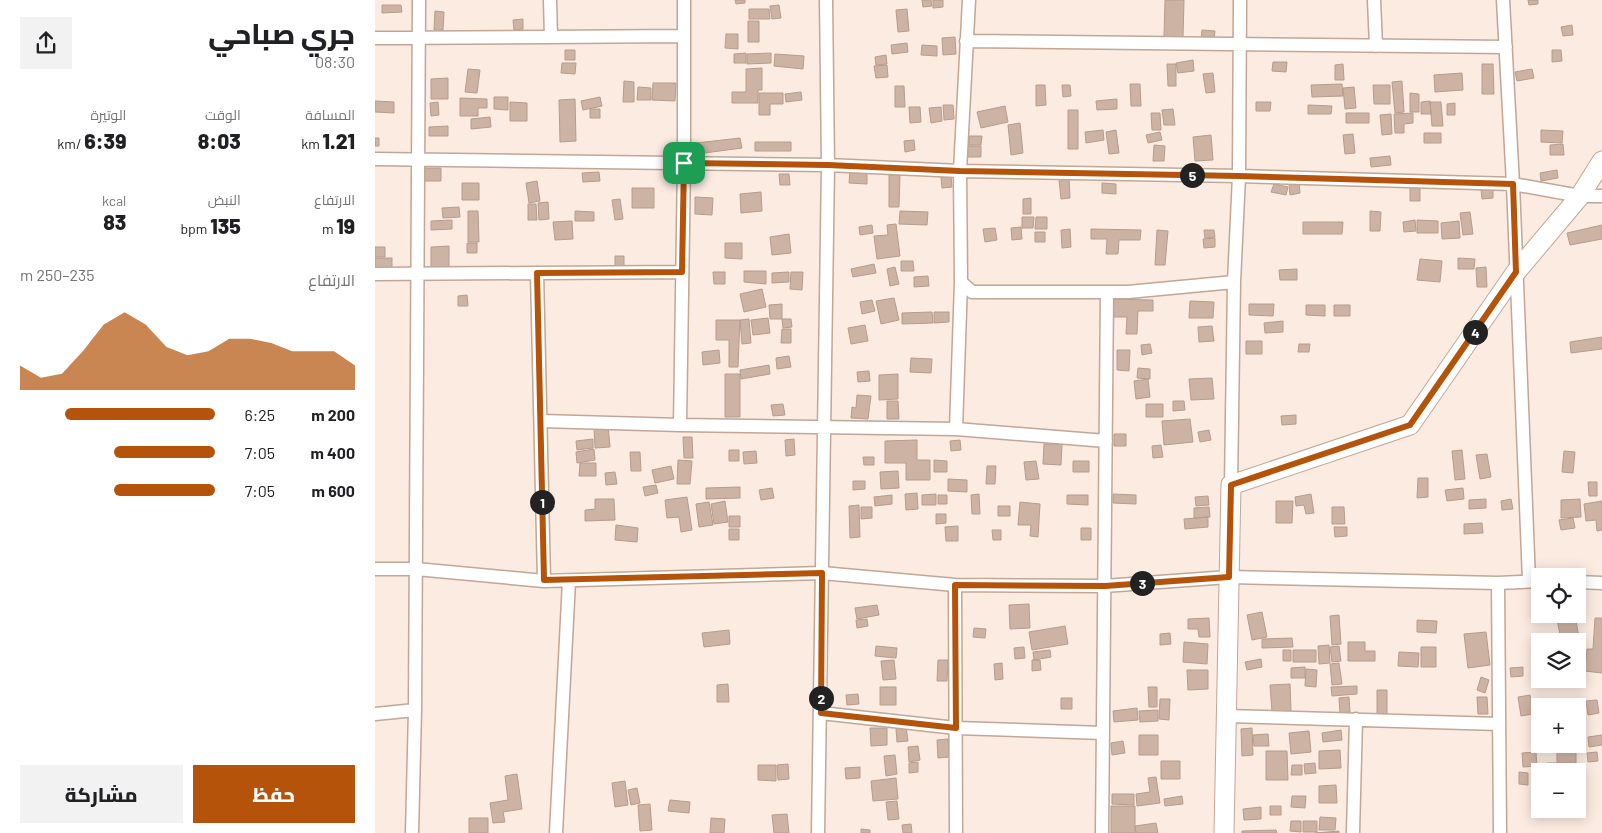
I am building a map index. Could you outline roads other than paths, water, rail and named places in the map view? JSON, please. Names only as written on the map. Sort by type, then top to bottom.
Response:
[{"type":"street","points":[[412,833],[415,710],[419,0]]},
{"type":"street","points":[[549,0],[551,37]]},
{"type":"street","points":[[680,425],[684,163],[684,0]]},
{"type":"street","points":[[818,833],[828,165],[826,0]]},
{"type":"street","points":[[956,429],[961,282],[960,171],[969,0]]},
{"type":"street","points":[[1224,833],[1234,282],[1239,176],[1240,0]]},
{"type":"street","points":[[1375,0],[1376,46]]},
{"type":"street","points":[[1503,0],[1516,272],[1534,568]]},
{"type":"street","points":[[375,38],[684,36]]},
{"type":"street","points":[[966,41],[1506,47]]},
{"type":"street","points":[[375,159],[828,165],[960,171],[1239,176],[1513,184],[1581,196],[1602,196]]},
{"type":"street","points":[[1231,485],[1410,425],[1516,272],[1581,196],[1602,161]]},
{"type":"street","points":[[375,274],[682,272]]},
{"type":"street","points":[[537,273],[544,580]]},
{"type":"street","points":[[961,282],[972,292],[1128,292],[1234,282]]},
{"type":"street","points":[[1102,833],[1107,292]]},
{"type":"street","points":[[541,421],[956,429],[1106,442]]},
{"type":"street","points":[[375,569],[416,569],[569,581],[822,573],[955,585],[1105,586],[1229,577],[1498,583],[1531,580]]},
{"type":"street","points":[[556,833],[569,581]]},
{"type":"street","points":[[1586,582],[1602,583]]},
{"type":"street","points":[[1498,583],[1500,833]]},
{"type":"street","points":[[955,585],[956,833]]},
{"type":"street","points":[[375,714],[415,710]]},
{"type":"street","points":[[821,713],[956,728],[1103,733]]},
{"type":"street","points":[[1226,716],[1499,724]]},
{"type":"street","points":[[1353,833],[1356,719]]}]
